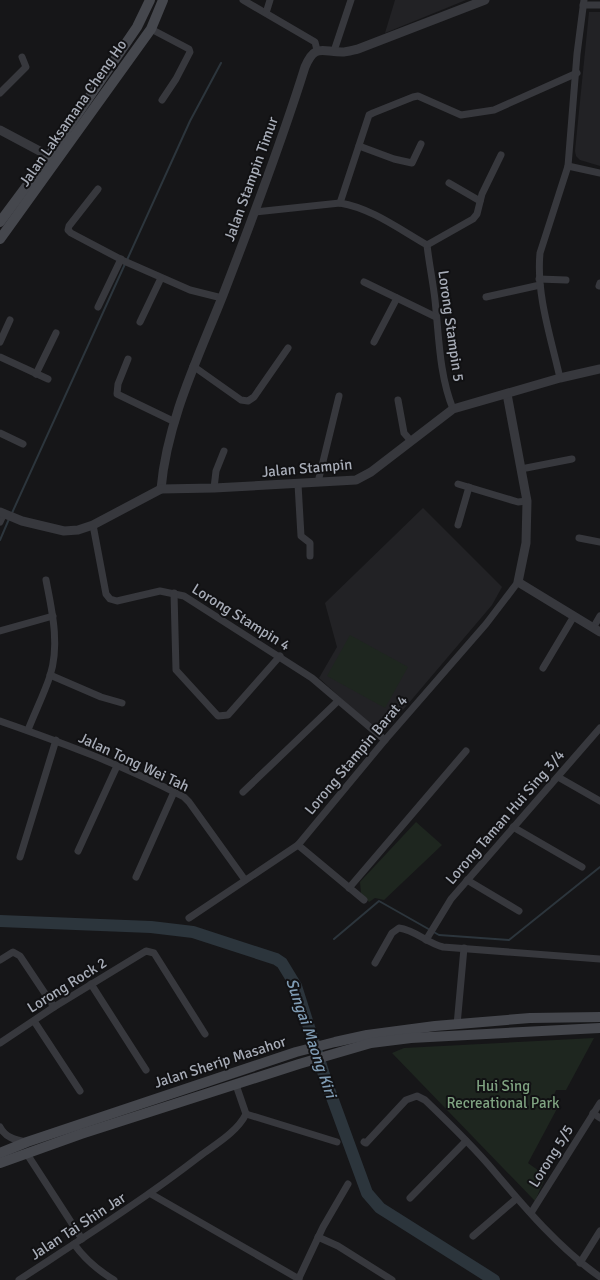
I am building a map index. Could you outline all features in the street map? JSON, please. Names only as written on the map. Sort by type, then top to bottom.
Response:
[{"type":"main road","name":"Jalan Laksamana Cheng Ho","points":[[0,222],[48,156],[137,27],[150,0]]},
{"type":"main road","name":"Jalan Laksamana Cheng Ho","points":[[0,239],[151,29],[163,0]]},
{"type":"main road","name":"Jalan Sherip Masahor","points":[[0,1155],[27,1142],[296,1052],[335,1042],[396,1031],[530,1018],[600,1017]]},
{"type":"main road","name":"Jalan Sherip Masahor","points":[[0,1163],[81,1134],[299,1064],[371,1043],[411,1038],[600,1028]]},
{"type":"main road","points":[[0,1155],[20,1150],[27,1154]]},
{"type":"street","points":[[243,0],[315,42],[316,50],[343,52],[358,49],[485,0]]},
{"type":"street","points":[[266,13],[270,0]]},
{"type":"street","points":[[334,51],[351,0]]},
{"type":"street","points":[[560,378],[540,282],[540,252],[568,166],[583,3],[600,5]]},
{"type":"street","points":[[151,29],[189,49],[190,52],[176,79],[162,100]]},
{"type":"street","name":"Jalan Stampin Timur","points":[[161,489],[163,470],[174,422],[193,366],[222,298],[255,212],[305,67],[311,55],[316,50]]},
{"type":"street","points":[[0,93],[26,67],[22,57]]},
{"type":"street","points":[[340,203],[369,115],[413,96],[418,96],[461,115],[494,110],[577,73]]},
{"type":"street","points":[[0,130],[48,156]]},
{"type":"street","points":[[359,146],[394,159],[412,163],[421,144]]},
{"type":"street","points":[[255,212],[340,203],[352,205],[381,218],[427,245],[472,220],[477,214],[480,201],[500,155]]},
{"type":"street","points":[[568,166],[600,173]]},
{"type":"street","points":[[449,184],[480,201]]},
{"type":"street","points":[[98,189],[69,226],[68,230],[71,233],[122,260],[162,278],[190,290],[222,298]]},
{"type":"street","name":"Lorong Stampin 5","points":[[427,245],[439,349],[448,396],[453,409]]},
{"type":"street","points":[[98,307],[122,260]]},
{"type":"street","points":[[140,322],[162,278]]},
{"type":"street","points":[[486,297],[540,282],[566,280]]},
{"type":"street","points":[[364,282],[436,318]]},
{"type":"street","points":[[374,342],[397,298]]},
{"type":"street","points":[[0,342],[10,320]]},
{"type":"street","points":[[36,374],[56,333]]},
{"type":"street","points":[[193,366],[241,400],[248,401],[254,398],[288,348]]},
{"type":"street","points":[[0,357],[48,379]]},
{"type":"street","points":[[128,359],[118,384],[117,394],[174,422]]},
{"type":"street","name":"Jalan Stampin","points":[[4,513],[22,521],[64,531],[78,530],[93,525],[161,489],[214,488],[349,481],[364,476],[453,409],[560,378],[600,369]]},
{"type":"street","points":[[507,394],[527,501],[526,543],[518,582],[597,630],[600,616]]},
{"type":"street","points":[[318,482],[339,396]]},
{"type":"street","points":[[398,400],[404,433],[411,441]]},
{"type":"street","points":[[0,433],[23,444]]},
{"type":"street","points":[[214,488],[216,471],[224,451]]},
{"type":"street","points":[[521,469],[572,459]]},
{"type":"street","points":[[298,484],[301,536],[310,543],[310,556]]},
{"type":"street","points":[[458,484],[518,502],[527,501]]},
{"type":"street","points":[[458,525],[469,487]]},
{"type":"street","points":[[0,522],[4,513]]},
{"type":"street","name":"Lorong Stampin 4","points":[[93,525],[106,594],[110,599],[116,601],[160,592],[174,593],[184,596],[280,656],[312,678],[384,740]]},
{"type":"street","points":[[580,538],[600,542]]},
{"type":"street","points":[[28,730],[50,675],[55,647],[53,616],[46,580]]},
{"type":"street","name":"Lorong Stampin Barat 4","points":[[189,918],[298,845],[384,740],[486,624],[518,582]]},
{"type":"street","points":[[174,593],[176,670],[218,716],[228,715],[280,656]]},
{"type":"street","points":[[0,631],[53,616]]},
{"type":"street","points":[[543,668],[574,616]]},
{"type":"street","points":[[50,675],[101,697],[122,703]]},
{"type":"street","points":[[243,792],[338,701]]},
{"type":"street","name":"Jalan Tong Wei Tah","points":[[0,721],[56,740],[174,792],[189,802],[245,880]]},
{"type":"street","name":"Lorong Taman Hui Sing 3/4","points":[[427,939],[451,899],[600,728]]},
{"type":"street","points":[[20,857],[56,740]]},
{"type":"street","points":[[349,888],[466,751]]},
{"type":"street","points":[[78,851],[117,766]]},
{"type":"street","points":[[558,777],[600,802]]},
{"type":"street","points":[[136,877],[174,792]]},
{"type":"street","points":[[513,827],[582,868]]},
{"type":"street","points":[[298,845],[364,900]]},
{"type":"street","points":[[467,880],[519,911]]},
{"type":"street","points":[[375,963],[392,932],[406,929],[436,945],[600,959]]},
{"type":"street","points":[[457,1025],[464,948]]},
{"type":"street","name":"Lorong Rock 2","points":[[0,1043],[54,1007],[146,951],[154,953],[205,1034]]},
{"type":"street","points":[[0,960],[13,952],[20,956],[54,1007]]},
{"type":"street","points":[[91,984],[146,1070]]},
{"type":"street","points":[[34,1021],[80,1091]]},
{"type":"street","points":[[236,1085],[246,1114],[337,1142]]},
{"type":"street","points":[[364,1142],[366,1143],[406,1100],[417,1096],[425,1100],[492,1169],[516,1199],[580,1263],[600,1278]]},
{"type":"street","name":"Lorong 5/5","points":[[531,1213],[600,1103]]},
{"type":"street","points":[[593,1113],[600,1118]]},
{"type":"street","name":"Jalan Tai Shin Jar","points":[[19,1280],[151,1194],[228,1134],[241,1122],[246,1114]]},
{"type":"street","points":[[1,1133],[18,1141],[27,1142]]},
{"type":"street","points":[[410,1198],[466,1141]]},
{"type":"street","points":[[27,1154],[82,1239]]},
{"type":"street","points":[[151,1194],[298,1279],[318,1237],[348,1184]]},
{"type":"street","points":[[474,1236],[516,1199]]},
{"type":"street","points":[[580,1263],[600,1231]]},
{"type":"street","points":[[318,1237],[338,1246],[389,1279]]},
{"type":"street","points":[[74,1244],[79,1252],[104,1274],[114,1280]]},
{"type":"shaded area","points":[[395,0],[466,0],[385,33]]},
{"type":"shaded area","points":[[589,12],[600,12],[600,166],[580,160],[576,156],[575,151]]},
{"type":"shaded area","points":[[423,508],[502,587],[492,605],[385,731],[378,732],[319,678],[337,647],[325,603]]},
{"type":"green space","points":[[350,635],[408,667],[385,708],[327,676]]},
{"type":"green space","points":[[416,822],[442,845],[384,900],[375,898],[369,902],[361,893],[360,882]]},
{"type":"green space","name":"Hui Sing Recreational Park","points":[[594,1038],[566,1090],[556,1090],[554,1095],[560,1103],[528,1163],[546,1176],[535,1201],[392,1053],[404,1048]]},
{"type":"waterway","points":[[127,260],[190,121],[221,63]]},
{"type":"waterway","points":[[12,513],[125,264]]},
{"type":"waterway","points":[[0,540],[9,519]]},
{"type":"waterway","points":[[334,939],[379,901],[439,935],[509,940],[600,867]]},
{"type":"waterway","name":"Sungai Maong Kiri","points":[[0,921],[151,927],[193,932],[276,959],[282,963],[296,986],[326,1081],[367,1193],[380,1208],[494,1280]]}]
